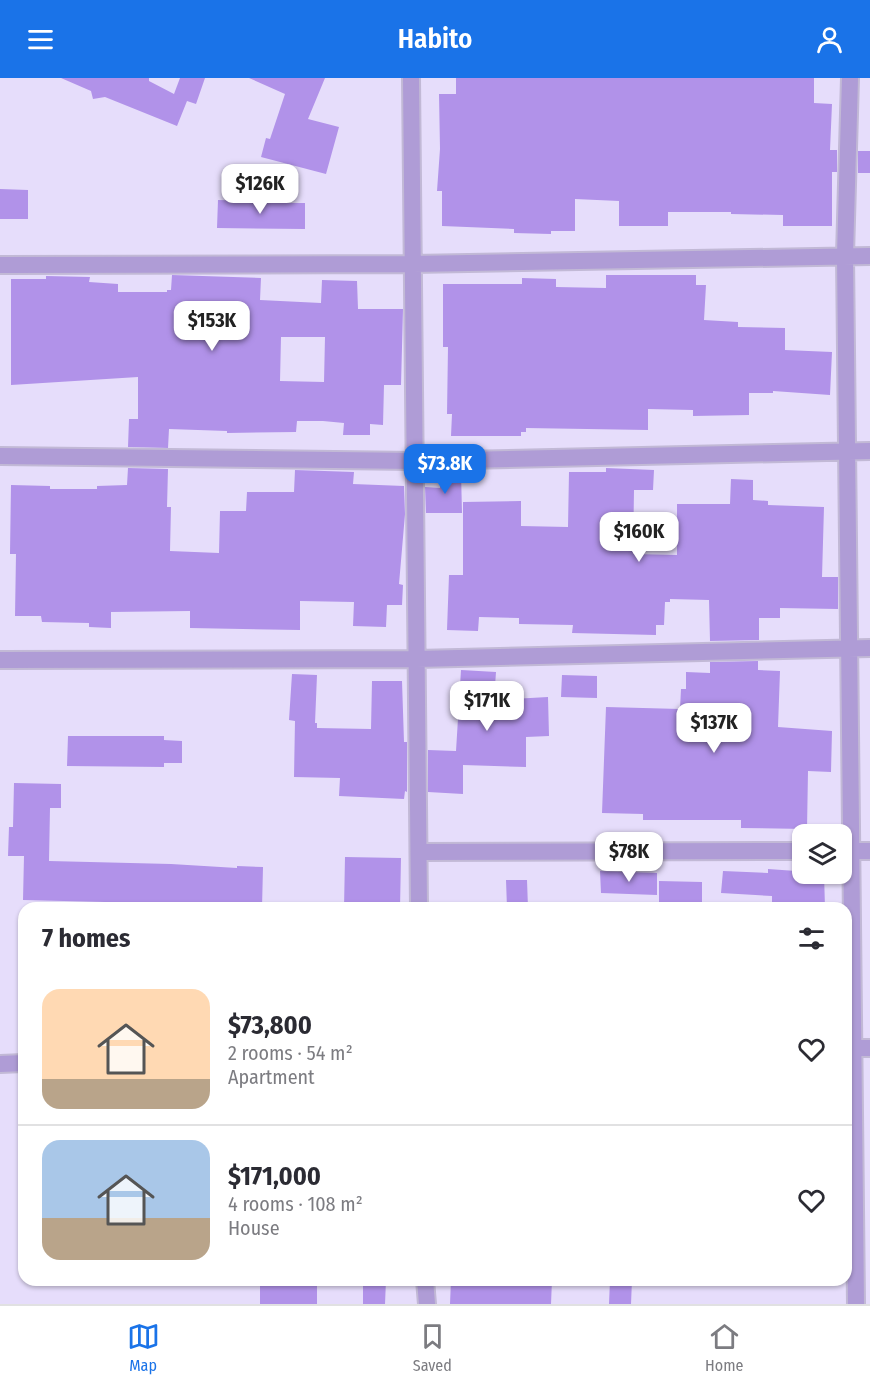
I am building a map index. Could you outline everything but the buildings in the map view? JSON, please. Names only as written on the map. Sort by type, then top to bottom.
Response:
[{"type":"street","points":[[411,78],[419,902]]},
{"type":"street","points":[[846,824],[849,649],[845,255],[850,78]]},
{"type":"street","points":[[0,265],[413,264],[870,256]]},
{"type":"street","points":[[0,456],[415,461],[870,451]]},
{"type":"street","points":[[0,660],[417,659],[870,648]]},
{"type":"street","points":[[419,852],[792,851]]},
{"type":"street","points":[[852,851],[870,851]]},
{"type":"street","points":[[848,884],[849,902]]},
{"type":"street","points":[[852,958],[857,1048],[856,1304]]},
{"type":"street","points":[[0,1064],[18,1063]]},
{"type":"street","points":[[426,1286],[427,1304]]}]
